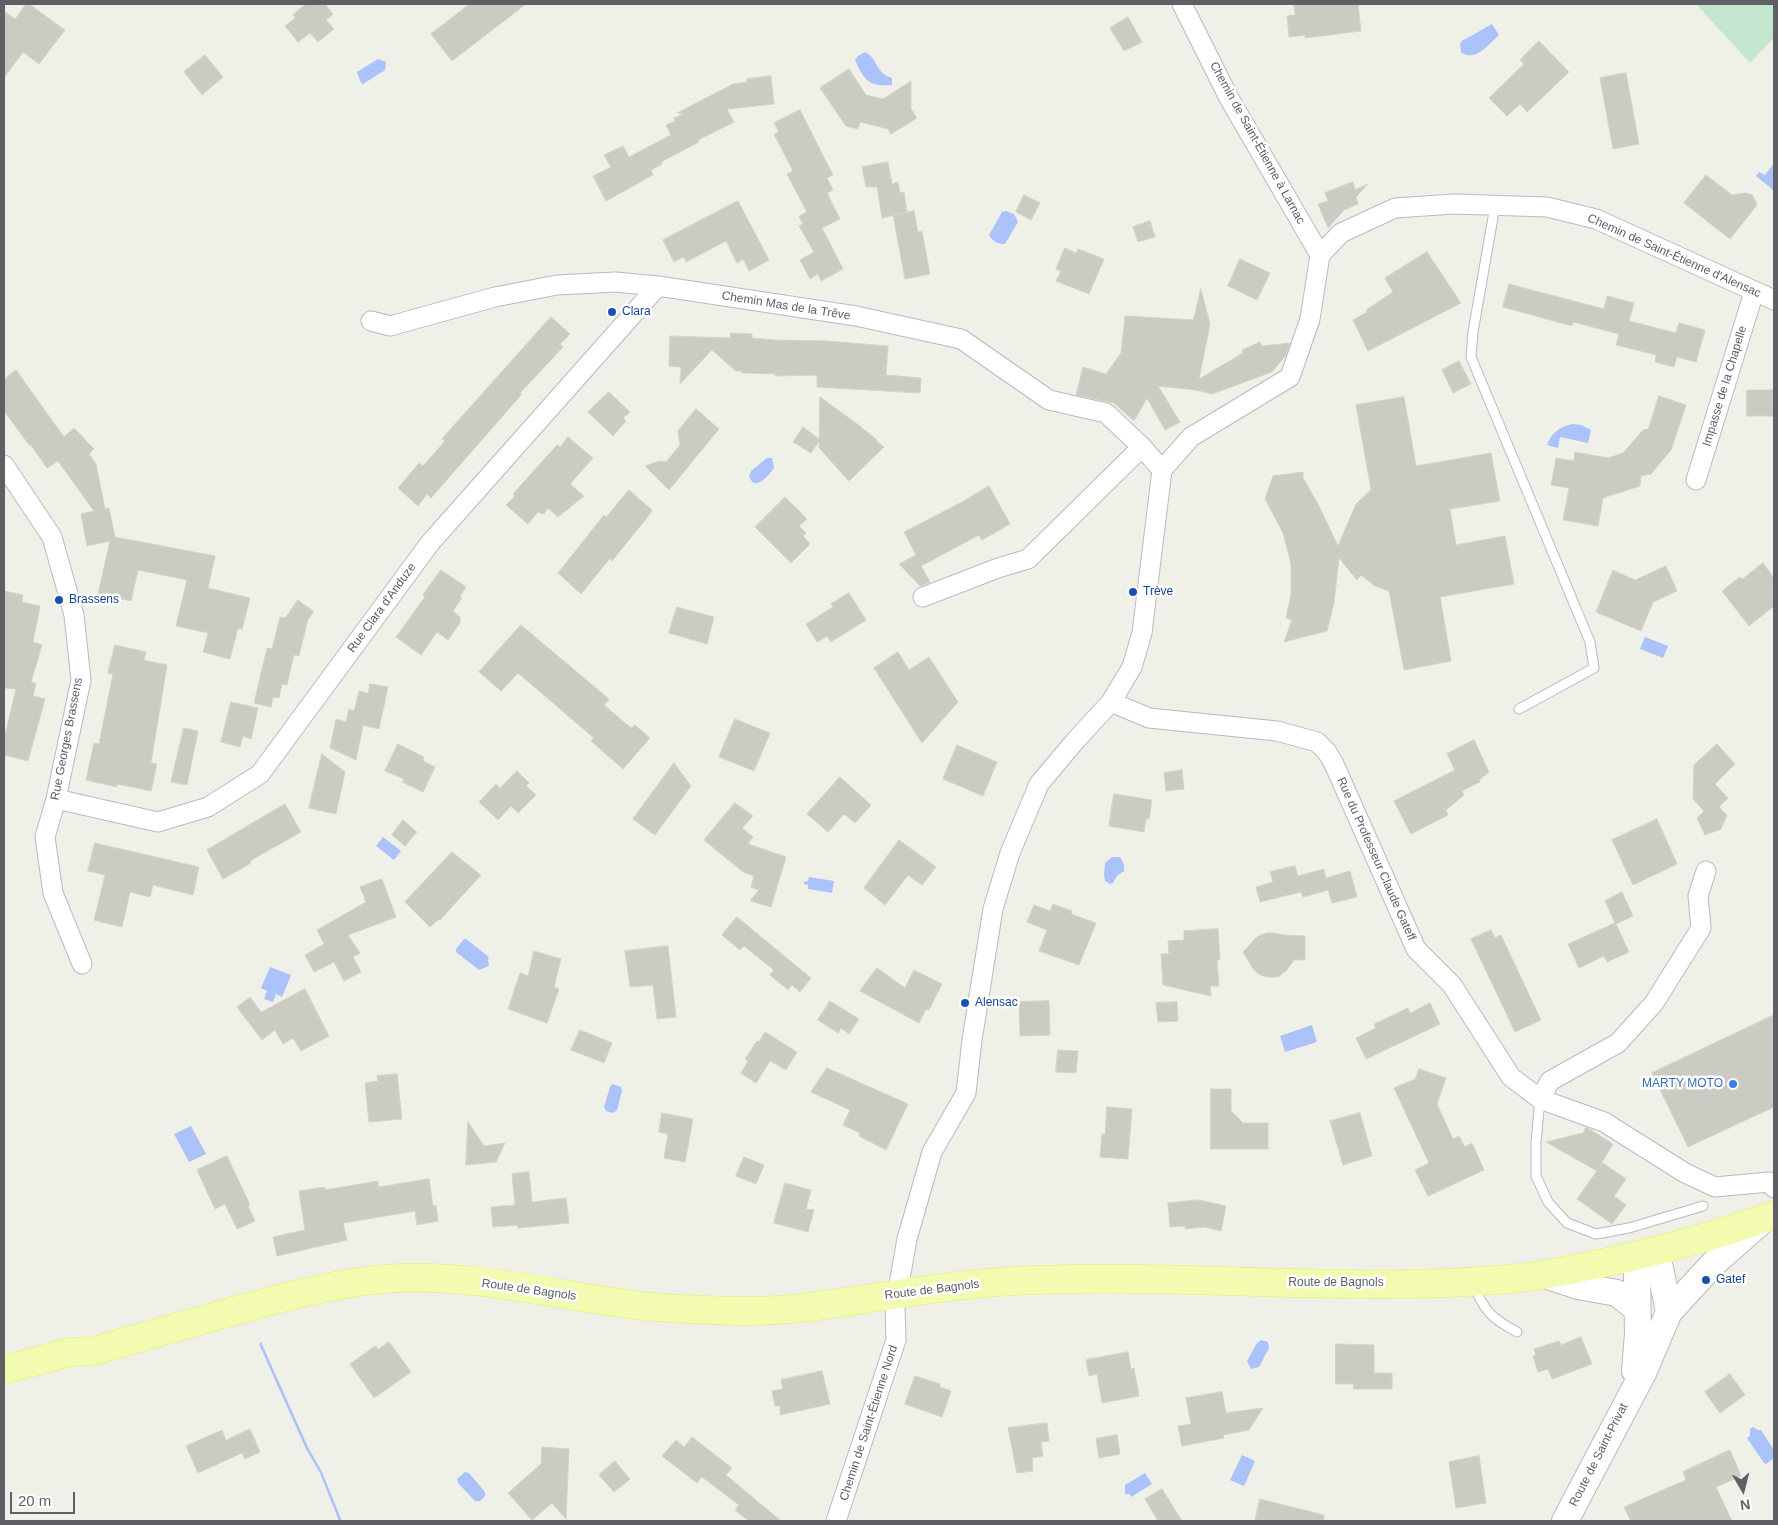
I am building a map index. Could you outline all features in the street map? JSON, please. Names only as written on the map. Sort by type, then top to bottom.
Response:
[{"type":"main road","name":"Route de Bagnols","points":[[4,1370],[70,1352],[93,1351],[313,1291],[367,1280],[436,1278],[625,1304],[666,1308],[754,1311],[800,1309],[968,1285],[1035,1280],[1144,1278],[1246,1283],[1351,1284],[1472,1281],[1545,1275],[1648,1254],[1769,1217]]},
{"type":"main road","name":"Route de Bagnols","points":[[4,1383],[77,1361],[93,1351]]},
{"type":"street","name":"Chemin de Saint-Étienne à Larnac","points":[[1182,4],[1229,98],[1320,254]]},
{"type":"street","name":"Chemin de Saint-Étienne d'Alensac","points":[[1320,254],[1341,233],[1396,208],[1454,204],[1547,207],[1596,219],[1774,300]]},
{"type":"street","points":[[898,1294],[907,1239],[932,1152],[966,1093],[972,1040],[993,909],[1010,854],[1039,784],[1111,702],[1132,667],[1142,633],[1162,470],[1190,438],[1290,377],[1310,319],[1320,254]]},
{"type":"street","name":"Chemin Mas de la Trêve","points":[[371,321],[390,326],[495,297],[557,284],[615,282],[658,286],[856,316],[961,339],[1049,400],[1106,413],[1142,447],[1162,470]]},
{"type":"street","name":"Rue Clara d'Anduze","points":[[56,799],[158,822],[208,807],[260,774],[430,543],[658,286]]},
{"type":"street","name":"Impasse de la Chapelle","points":[[1696,480],[1754,292]]},
{"type":"street","points":[[923,597],[998,568],[1028,559],[1142,447]]},
{"type":"street","name":"Rue Georges Brassens","points":[[4,465],[52,537],[74,615],[81,680],[56,799],[44,837],[53,892],[82,964]]},
{"type":"street","name":"Rue du Professeur Claude Gateff","points":[[1111,702],[1149,718],[1277,731],[1317,742],[1327,752],[1334,764],[1416,949],[1452,985],[1511,1077],[1540,1099],[1604,1122],[1684,1173],[1715,1186],[1769,1182],[1774,1188]]},
{"type":"street","points":[[1540,1099],[1550,1081],[1618,1043],[1654,1003],[1701,928],[1698,896],[1706,871]]},
{"type":"street","points":[[1651,1317],[1769,1217]]},
{"type":"street","points":[[1648,1254],[1660,1268],[1651,1317]]},
{"type":"street","points":[[1545,1275],[1578,1286],[1617,1293],[1651,1317]]},
{"type":"street","name":"Chemin de Saint-Étienne Nord","points":[[836,1521],[896,1340],[895,1307],[898,1294]]},
{"type":"street","name":"Route de Saint-Privat","points":[[1564,1521],[1643,1373],[1651,1317]]},
{"type":"lane","points":[[1495,206],[1473,332],[1471,357],[1590,642],[1594,668],[1519,709]]},
{"type":"lane","points":[[1540,1099],[1536,1142],[1536,1176],[1548,1202],[1567,1223],[1596,1234],[1629,1228],[1703,1206]]},
{"type":"lane","points":[[1472,1281],[1481,1302],[1496,1320],[1517,1332]]},
{"type":"green space","points":[[1696,4],[1774,4],[1774,38],[1750,63]]},
{"type":"water","points":[[1492,24],[1499,35],[1486,47],[1477,54],[1466,55],[1461,52],[1460,44],[1462,41]]},
{"type":"water","points":[[865,52],[869,54],[883,73],[892,78],[892,85],[873,84],[865,78],[855,60]]},
{"type":"water","points":[[378,59],[386,62],[385,70],[363,84],[361,83],[357,72]]},
{"type":"water","points":[[1774,163],[1773,190],[1756,176],[1759,172],[1765,175]]},
{"type":"water","points":[[1006,211],[1014,214],[1018,222],[1005,244],[1000,244],[989,235],[1002,212]]},
{"type":"water","points":[[1581,425],[1591,430],[1588,443],[1560,437],[1558,448],[1547,445],[1557,431],[1564,426]]},
{"type":"water","points":[[767,458],[772,458],[774,468],[762,481],[753,483],[749,477],[751,471]]},
{"type":"water","points":[[1645,637],[1668,646],[1663,658],[1640,649]]},
{"type":"water","points":[[383,837],[401,851],[394,860],[376,846]]},
{"type":"water","points":[[1112,857],[1120,857],[1124,864],[1124,871],[1110,884],[1105,881],[1104,875],[1105,863]]},
{"type":"water","points":[[809,877],[834,881],[832,893],[808,889],[808,885],[804,884],[804,882],[808,881]]},
{"type":"water","points":[[464,939],[489,957],[489,966],[479,970],[456,952],[456,949]]},
{"type":"water","points":[[270,967],[291,975],[282,997],[276,994],[273,1002],[264,999],[267,991],[261,988]]},
{"type":"water","points":[[1312,1025],[1317,1042],[1285,1052],[1280,1036]]},
{"type":"water","points":[[612,1084],[621,1087],[622,1091],[617,1110],[613,1113],[606,1111],[604,1107]]},
{"type":"water","points":[[191,1126],[206,1154],[189,1162],[174,1134]]},
{"type":"water","points":[[1261,1340],[1268,1342],[1269,1348],[1259,1367],[1251,1369],[1247,1361],[1257,1343]]},
{"type":"water","points":[[261,1342],[308,1447],[322,1472],[342,1521],[339,1521],[320,1473],[306,1449],[259,1344]]},
{"type":"water","points":[[1753,1427],[1761,1430],[1774,1450],[1774,1458],[1766,1464],[1747,1438],[1750,1436],[1750,1429]]},
{"type":"water","points":[[1242,1455],[1255,1461],[1244,1486],[1230,1480]]},
{"type":"water","points":[[465,1472],[469,1473],[485,1492],[485,1496],[480,1501],[475,1501],[458,1483],[457,1479]]},
{"type":"water","points":[[1145,1473],[1152,1484],[1131,1497],[1130,1494],[1125,1494],[1125,1485]]},
{"type":"building","points":[[26,4],[29,4],[65,30],[39,64],[23,52],[4,78],[4,11],[15,19]]},
{"type":"building","points":[[306,4],[325,4],[333,14],[326,20],[334,29],[318,42],[310,33],[298,42],[285,26],[295,18],[293,15]]},
{"type":"building","points":[[470,4],[526,4],[452,61],[431,34]]},
{"type":"building","points":[[1294,4],[1358,4],[1361,31],[1305,38],[1305,35],[1289,37],[1287,16],[1295,15]]},
{"type":"building","points":[[1128,17],[1142,42],[1124,51],[1110,28]]},
{"type":"building","points":[[1539,41],[1569,72],[1527,112],[1520,104],[1507,116],[1489,98],[1524,64],[1520,60]]},
{"type":"building","points":[[205,55],[223,77],[202,95],[184,72]]},
{"type":"building","points":[[849,69],[866,95],[883,99],[911,81],[911,109],[917,118],[891,134],[888,129],[860,122],[858,129],[846,126],[820,88]]},
{"type":"building","points":[[1626,73],[1639,144],[1613,149],[1600,78]]},
{"type":"building","points":[[771,76],[774,104],[727,109],[734,122],[698,140],[699,142],[661,162],[662,164],[651,170],[653,175],[606,201],[593,176],[611,167],[604,155],[623,146],[629,157],[671,135],[666,125],[675,121],[674,118],[683,114],[677,113],[733,84],[747,82],[747,79]]},
{"type":"building","points":[[800,110],[833,175],[827,178],[833,190],[827,193],[840,219],[822,228],[843,269],[821,281],[818,274],[810,279],[800,260],[814,252],[799,226],[803,224],[799,216],[807,212],[787,174],[793,171],[774,134],[779,132],[774,123]]},
{"type":"building","points":[[888,162],[892,184],[898,182],[900,193],[904,192],[907,212],[882,218],[877,187],[866,187],[862,167]]},
{"type":"building","points":[[1706,175],[1732,195],[1746,193],[1752,195],[1757,205],[1730,239],[1684,203]]},
{"type":"building","points":[[1353,182],[1355,190],[1368,184],[1356,197],[1358,204],[1344,210],[1328,228],[1318,204],[1328,201],[1325,193]]},
{"type":"building","points":[[1024,195],[1040,203],[1031,220],[1016,212]]},
{"type":"building","points":[[738,201],[769,260],[749,271],[743,259],[737,263],[726,241],[686,262],[684,257],[674,262],[663,240]]},
{"type":"building","points":[[914,211],[918,232],[922,231],[930,274],[905,279],[893,215]]},
{"type":"building","points":[[1150,221],[1155,237],[1138,242],[1133,227]]},
{"type":"building","points":[[1065,248],[1076,253],[1078,249],[1104,259],[1089,294],[1056,281],[1061,271],[1056,269]]},
{"type":"building","points":[[1427,252],[1461,303],[1368,351],[1353,320],[1393,292],[1385,278]]},
{"type":"building","points":[[1240,259],[1270,273],[1257,300],[1228,286]]},
{"type":"building","points":[[1509,284],[1604,309],[1607,296],[1634,303],[1629,321],[1676,333],[1679,323],[1705,330],[1696,362],[1677,357],[1674,367],[1655,362],[1656,355],[1616,345],[1619,334],[1573,322],[1572,326],[1503,307]]},
{"type":"building","points":[[1201,289],[1210,324],[1199,379],[1243,353],[1242,350],[1260,342],[1262,346],[1290,343],[1286,355],[1272,372],[1212,394],[1196,390],[1158,386],[1180,422],[1165,430],[1147,398],[1134,421],[1114,403],[1076,395],[1083,367],[1106,374],[1121,353],[1125,316],[1193,320]]},
{"type":"building","points":[[551,317],[570,334],[560,344],[563,347],[520,393],[522,394],[431,498],[427,494],[418,506],[398,488],[419,463],[423,466],[445,441],[442,439]]},
{"type":"building","points":[[731,333],[752,334],[752,338],[775,340],[827,341],[888,346],[886,375],[921,378],[920,393],[817,387],[817,375],[775,376],[776,374],[742,373],[742,371],[736,371],[712,350],[680,384],[681,367],[669,366],[670,336],[730,338]]},
{"type":"building","points":[[1459,361],[1471,384],[1453,393],[1442,370]]},
{"type":"building","points":[[16,370],[64,437],[74,428],[94,449],[89,454],[96,464],[105,509],[109,508],[115,537],[215,556],[208,588],[250,598],[242,629],[238,628],[230,659],[203,652],[208,633],[176,626],[187,580],[138,570],[131,601],[98,594],[110,541],[87,546],[81,514],[94,511],[58,461],[47,468],[4,411],[4,380]]},
{"type":"building","points":[[1747,390],[1774,390],[1774,416],[1747,416]]},
{"type":"building","points":[[609,392],[630,412],[623,418],[626,421],[613,436],[588,412]]},
{"type":"building","points":[[1659,396],[1686,405],[1671,450],[1651,474],[1641,476],[1640,486],[1603,498],[1598,526],[1563,520],[1569,488],[1551,485],[1556,458],[1574,461],[1575,452],[1608,458],[1623,453],[1643,430],[1648,429]]},
{"type":"building","points":[[820,397],[856,423],[884,447],[849,481],[819,448],[819,441],[811,453],[793,442],[803,427],[819,439]]},
{"type":"building","points":[[1404,397],[1416,466],[1491,453],[1500,501],[1450,509],[1456,545],[1505,536],[1514,584],[1440,597],[1451,661],[1404,670],[1389,591],[1375,586],[1361,575],[1357,580],[1339,558],[1334,603],[1327,631],[1284,642],[1292,620],[1286,618],[1291,595],[1291,564],[1283,533],[1265,499],[1273,476],[1303,472],[1303,478],[1338,546],[1356,504],[1371,490],[1356,405]]},
{"type":"building","points":[[696,409],[719,429],[669,490],[645,466],[660,461],[666,462],[680,445],[678,431]]},
{"type":"building","points":[[568,437],[593,458],[570,484],[584,496],[558,517],[548,508],[544,514],[538,512],[528,524],[506,505],[515,496],[513,494],[557,445],[560,447]]},
{"type":"building","points":[[989,486],[1010,524],[982,540],[979,535],[921,566],[930,582],[920,586],[899,564],[916,555],[904,532]]},
{"type":"building","points":[[629,490],[652,510],[612,561],[610,558],[581,594],[558,573],[604,515],[606,517]]},
{"type":"building","points":[[785,497],[807,519],[799,526],[806,533],[803,536],[810,544],[791,563],[755,527]]},
{"type":"building","points":[[1763,563],[1774,578],[1774,606],[1749,626],[1722,591]]},
{"type":"building","points":[[1666,566],[1677,591],[1653,602],[1641,631],[1596,612],[1613,570],[1635,580]]},
{"type":"building","points":[[441,570],[466,587],[460,596],[462,598],[453,611],[460,617],[460,623],[448,640],[437,632],[421,655],[396,637],[425,597],[423,595]]},
{"type":"building","points":[[4,591],[23,595],[22,602],[40,606],[33,642],[42,645],[31,682],[36,683],[33,696],[45,699],[28,761],[4,755],[4,740],[16,689],[4,688]]},
{"type":"building","points":[[849,593],[866,620],[831,642],[827,636],[817,642],[806,624],[833,607],[831,604]]},
{"type":"building","points":[[298,600],[314,612],[308,619],[299,656],[294,655],[287,685],[282,684],[279,698],[273,697],[271,707],[254,703],[267,648],[272,649],[280,617],[285,618]]},
{"type":"building","points":[[677,607],[714,617],[707,644],[669,633]]},
{"type":"building","points":[[521,625],[609,699],[604,705],[631,728],[635,725],[650,738],[623,769],[591,741],[594,738],[518,673],[501,691],[479,672]]},
{"type":"building","points":[[115,645],[146,652],[144,660],[167,665],[151,763],[157,764],[151,791],[117,784],[117,787],[86,780],[94,743],[99,744],[113,674],[108,673]]},
{"type":"building","points":[[898,652],[909,670],[929,657],[958,702],[922,743],[874,668]]},
{"type":"building","points":[[370,684],[388,687],[379,729],[363,725],[356,760],[330,748],[336,719],[346,722],[349,709],[354,711],[359,691],[368,693]]},
{"type":"building","points":[[231,702],[258,708],[251,739],[243,736],[240,747],[221,742]]},
{"type":"building","points":[[735,719],[770,733],[754,771],[719,757]]},
{"type":"building","points":[[184,728],[198,731],[187,785],[171,782]]},
{"type":"building","points":[[1474,740],[1489,772],[1479,780],[1480,782],[1462,791],[1464,795],[1446,810],[1448,815],[1411,834],[1394,801],[1455,770],[1447,754]]},
{"type":"building","points":[[398,744],[424,757],[423,761],[435,767],[423,792],[402,782],[404,779],[385,771]]},
{"type":"building","points":[[1717,744],[1735,764],[1715,784],[1728,798],[1719,807],[1727,815],[1721,829],[1705,835],[1697,818],[1704,811],[1693,799],[1694,765]]},
{"type":"building","points":[[957,745],[997,762],[983,796],[943,779]]},
{"type":"building","points":[[322,754],[345,772],[336,814],[309,808]]},
{"type":"building","points":[[674,763],[691,786],[655,835],[633,819]]},
{"type":"building","points":[[1182,770],[1184,789],[1166,791],[1164,773]]},
{"type":"building","points":[[517,771],[529,783],[526,786],[536,795],[518,813],[511,806],[498,820],[479,802],[496,784],[500,788]]},
{"type":"building","points":[[840,777],[871,805],[855,823],[844,814],[828,832],[807,814]]},
{"type":"building","points":[[1114,794],[1152,800],[1149,819],[1146,819],[1144,832],[1109,826]]},
{"type":"building","points":[[735,803],[753,816],[742,828],[753,837],[748,844],[786,857],[771,907],[750,901],[759,890],[751,887],[754,876],[743,872],[704,840]]},
{"type":"building","points":[[285,804],[301,832],[223,879],[207,850]]},
{"type":"building","points":[[1657,819],[1677,864],[1633,885],[1612,840]]},
{"type":"building","points":[[403,820],[417,832],[405,846],[392,835]]},
{"type":"building","points":[[899,840],[936,867],[922,885],[908,875],[885,905],[864,888]]},
{"type":"building","points":[[95,843],[199,867],[193,895],[153,885],[150,897],[130,892],[122,927],[94,920],[105,875],[88,871]]},
{"type":"building","points":[[452,852],[481,875],[440,920],[430,927],[405,902]]},
{"type":"building","points":[[1295,866],[1298,876],[1324,869],[1326,878],[1350,871],[1357,897],[1332,903],[1328,890],[1303,897],[1301,892],[1260,902],[1256,887],[1273,882],[1270,872]]},
{"type":"building","points":[[382,879],[396,917],[348,935],[360,953],[353,957],[361,972],[344,981],[334,962],[314,972],[305,955],[324,944],[317,930],[366,902],[360,887]]},
{"type":"building","points":[[1622,892],[1633,916],[1616,924],[1629,952],[1607,962],[1604,956],[1579,968],[1568,944],[1615,923],[1605,901]]},
{"type":"building","points":[[1053,904],[1072,911],[1071,914],[1096,923],[1079,965],[1039,951],[1047,930],[1027,922],[1034,905],[1050,911]]},
{"type":"building","points":[[737,917],[811,978],[800,992],[792,985],[788,990],[770,975],[774,970],[744,946],[740,950],[722,935]]},
{"type":"building","points":[[1218,929],[1220,960],[1217,960],[1219,986],[1210,986],[1211,996],[1163,985],[1161,954],[1169,954],[1168,941],[1184,940],[1184,931]]},
{"type":"building","points":[[1491,930],[1495,938],[1501,935],[1541,1020],[1515,1032],[1471,939]]},
{"type":"building","points":[[1267,933],[1305,936],[1305,960],[1294,960],[1287,970],[1278,977],[1260,975],[1254,970],[1243,952],[1258,936]]},
{"type":"building","points":[[668,946],[676,1017],[657,1019],[653,985],[630,987],[625,951]]},
{"type":"building","points":[[534,951],[561,959],[554,987],[559,989],[547,1023],[508,1009],[520,973],[528,976]]},
{"type":"building","points":[[877,968],[905,988],[914,970],[942,984],[929,1010],[926,1009],[919,1023],[860,991]]},
{"type":"building","points":[[305,989],[329,1036],[301,1051],[293,1038],[283,1044],[275,1030],[262,1040],[237,1007],[250,997],[261,1012]]},
{"type":"building","points":[[830,1001],[859,1019],[849,1034],[841,1028],[838,1033],[818,1020]]},
{"type":"building","points":[[1049,1001],[1050,1035],[1020,1036],[1019,1002]]},
{"type":"building","points":[[1177,1002],[1178,1021],[1158,1022],[1156,1003]]},
{"type":"building","points":[[1430,1003],[1440,1024],[1366,1059],[1356,1038],[1376,1028],[1374,1024],[1408,1008],[1410,1013]]},
{"type":"building","points":[[1774,1015],[1774,1107],[1688,1147],[1652,1073]]},
{"type":"building","points":[[580,1030],[612,1043],[604,1063],[571,1050]]},
{"type":"building","points":[[765,1032],[797,1052],[786,1070],[770,1061],[756,1083],[741,1073],[748,1061],[745,1059]]},
{"type":"building","points":[[1058,1050],[1078,1051],[1076,1073],[1056,1072]]},
{"type":"building","points":[[827,1068],[908,1104],[886,1150],[859,1136],[860,1133],[843,1125],[850,1110],[811,1092]]},
{"type":"building","points":[[1419,1069],[1446,1078],[1437,1104],[1453,1139],[1459,1136],[1465,1147],[1472,1143],[1484,1170],[1428,1196],[1415,1170],[1429,1163],[1394,1088],[1415,1079]]},
{"type":"building","points":[[397,1074],[402,1119],[369,1122],[365,1083],[378,1081],[377,1076]]},
{"type":"building","points":[[1211,1089],[1231,1089],[1231,1111],[1243,1123],[1268,1123],[1268,1149],[1211,1149]]},
{"type":"building","points":[[1107,1107],[1132,1109],[1128,1159],[1100,1157],[1102,1134],[1105,1134]]},
{"type":"building","points":[[662,1113],[693,1119],[685,1162],[664,1158],[668,1134],[659,1132]]},
{"type":"building","points":[[1360,1113],[1372,1156],[1343,1165],[1330,1121]]},
{"type":"building","points":[[468,1122],[484,1146],[505,1143],[496,1162],[466,1165]]},
{"type":"building","points":[[1586,1127],[1613,1144],[1598,1169],[1603,1163],[1626,1179],[1614,1196],[1626,1205],[1612,1224],[1577,1199],[1597,1171],[1546,1142],[1583,1133]]},
{"type":"building","points":[[227,1156],[250,1205],[248,1206],[255,1221],[237,1229],[225,1204],[215,1209],[197,1170]]},
{"type":"building","points":[[744,1157],[764,1165],[756,1184],[736,1176]]},
{"type":"building","points":[[529,1172],[532,1202],[566,1198],[569,1223],[518,1228],[517,1225],[493,1227],[491,1207],[515,1205],[512,1174]]},
{"type":"building","points":[[429,1179],[433,1206],[436,1205],[438,1221],[417,1225],[415,1211],[343,1223],[347,1240],[277,1256],[273,1237],[305,1230],[299,1191],[325,1187],[325,1190],[378,1181],[378,1187]]},
{"type":"building","points":[[785,1183],[811,1190],[806,1209],[814,1210],[808,1232],[774,1223]]},
{"type":"building","points":[[1199,1200],[1226,1206],[1221,1231],[1205,1227],[1185,1229],[1185,1226],[1170,1227],[1168,1203]]},
{"type":"building","points":[[1581,1337],[1592,1364],[1552,1379],[1548,1369],[1538,1372],[1533,1356],[1536,1355],[1534,1349],[1559,1341],[1561,1345]]},
{"type":"building","points":[[389,1342],[411,1372],[374,1398],[350,1364],[375,1346],[378,1349]]},
{"type":"building","points":[[1336,1344],[1374,1345],[1374,1373],[1392,1373],[1392,1389],[1353,1389],[1354,1384],[1336,1384]]},
{"type":"building","points":[[1128,1352],[1131,1369],[1134,1368],[1139,1396],[1102,1403],[1097,1374],[1089,1376],[1086,1360]]},
{"type":"building","points":[[822,1371],[830,1404],[780,1415],[780,1406],[775,1406],[772,1391],[783,1389],[781,1380]]},
{"type":"building","points":[[1730,1374],[1745,1395],[1720,1413],[1705,1392]]},
{"type":"building","points":[[915,1376],[940,1384],[940,1387],[951,1391],[942,1417],[905,1404]]},
{"type":"building","points":[[1222,1392],[1226,1413],[1263,1408],[1249,1430],[1223,1435],[1224,1438],[1182,1446],[1178,1426],[1191,1424],[1186,1398]]},
{"type":"building","points":[[1047,1423],[1049,1441],[1041,1442],[1043,1456],[1032,1458],[1033,1471],[1017,1473],[1008,1428]]},
{"type":"building","points":[[250,1429],[260,1452],[245,1459],[242,1453],[198,1473],[186,1446],[222,1430],[226,1440]]},
{"type":"building","points":[[1117,1435],[1120,1454],[1099,1458],[1096,1439]]},
{"type":"building","points":[[692,1437],[732,1468],[726,1475],[781,1521],[749,1521],[735,1510],[739,1505],[702,1477],[697,1483],[662,1456],[676,1440],[684,1447]]},
{"type":"building","points":[[542,1447],[569,1449],[566,1519],[552,1503],[532,1520],[508,1493],[541,1464]]},
{"type":"building","points":[[1730,1450],[1741,1476],[1716,1487],[1732,1521],[1631,1521],[1624,1507],[1686,1480],[1683,1472]]},
{"type":"building","points":[[1479,1456],[1486,1503],[1456,1508],[1449,1462]]},
{"type":"building","points":[[615,1461],[630,1479],[614,1492],[599,1475]]},
{"type":"building","points":[[1162,1489],[1182,1521],[1158,1521],[1145,1499]]},
{"type":"building","points":[[1260,1499],[1324,1515],[1324,1521],[1255,1521]]},
{"type":"place","name":"Clara","points":[[612,312]]},
{"type":"place","name":"Trève","points":[[1133,592]]},
{"type":"place","name":"Brassens","points":[[59,600]]},
{"type":"place","name":"Alensac","points":[[965,1003]]},
{"type":"place","name":"MARTY MOTO","points":[[1733,1084]]},
{"type":"place","name":"Gatef","points":[[1706,1280]]}]
